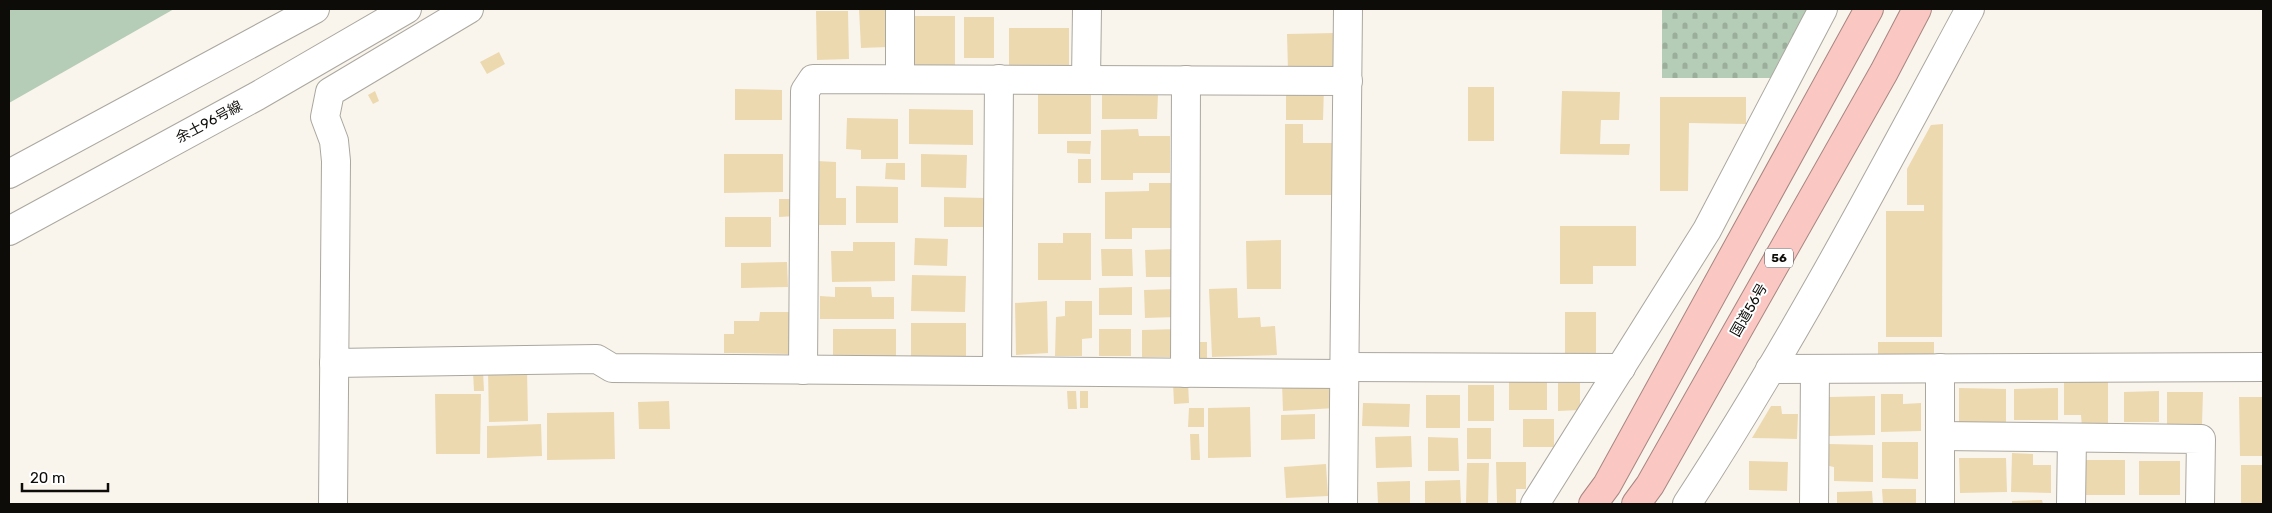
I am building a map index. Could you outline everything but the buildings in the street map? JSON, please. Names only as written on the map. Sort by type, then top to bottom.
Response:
[{"type":"highway","points":[[1593,504],[1607,485],[1869,9]]},
{"type":"highway","name":"国道56号","points":[[1636,504],[1674,442],[1884,72],[1917,9]]},
{"type":"street","points":[[9,174],[315,9]]},
{"type":"street","name":"余土96号線","points":[[9,231],[257,96],[407,9]]},
{"type":"street","points":[[333,504],[336,162],[334,141],[325,117],[330,92],[469,9]]},
{"type":"street","points":[[900,9],[900,79]]},
{"type":"street","points":[[1086,80],[1087,9]]},
{"type":"street","points":[[1343,504],[1348,9]]},
{"type":"street","points":[[1535,504],[1707,230],[1823,9]]},
{"type":"street","points":[[1687,504],[1770,369],[1863,209],[1970,9]]},
{"type":"street","points":[[802,370],[805,91],[813,79],[1348,81]]},
{"type":"street","points":[[997,371],[999,79]]},
{"type":"street","points":[[1185,373],[1186,80]]},
{"type":"street","points":[[334,363],[597,359],[612,368],[1185,373],[1621,368]]},
{"type":"street","points":[[1770,369],[2263,367]]},
{"type":"street","points":[[1940,368],[1940,504]]},
{"type":"street","points":[[1814,504],[1815,369]]},
{"type":"street","points":[[1940,436],[2201,440],[2200,504]]},
{"type":"street","points":[[2071,504],[2072,438]]},
{"type":"green space","points":[[9,9],[174,9],[9,103]]},
{"type":"green space","points":[[1662,9],[1811,9],[1775,78],[1662,78]]}]
